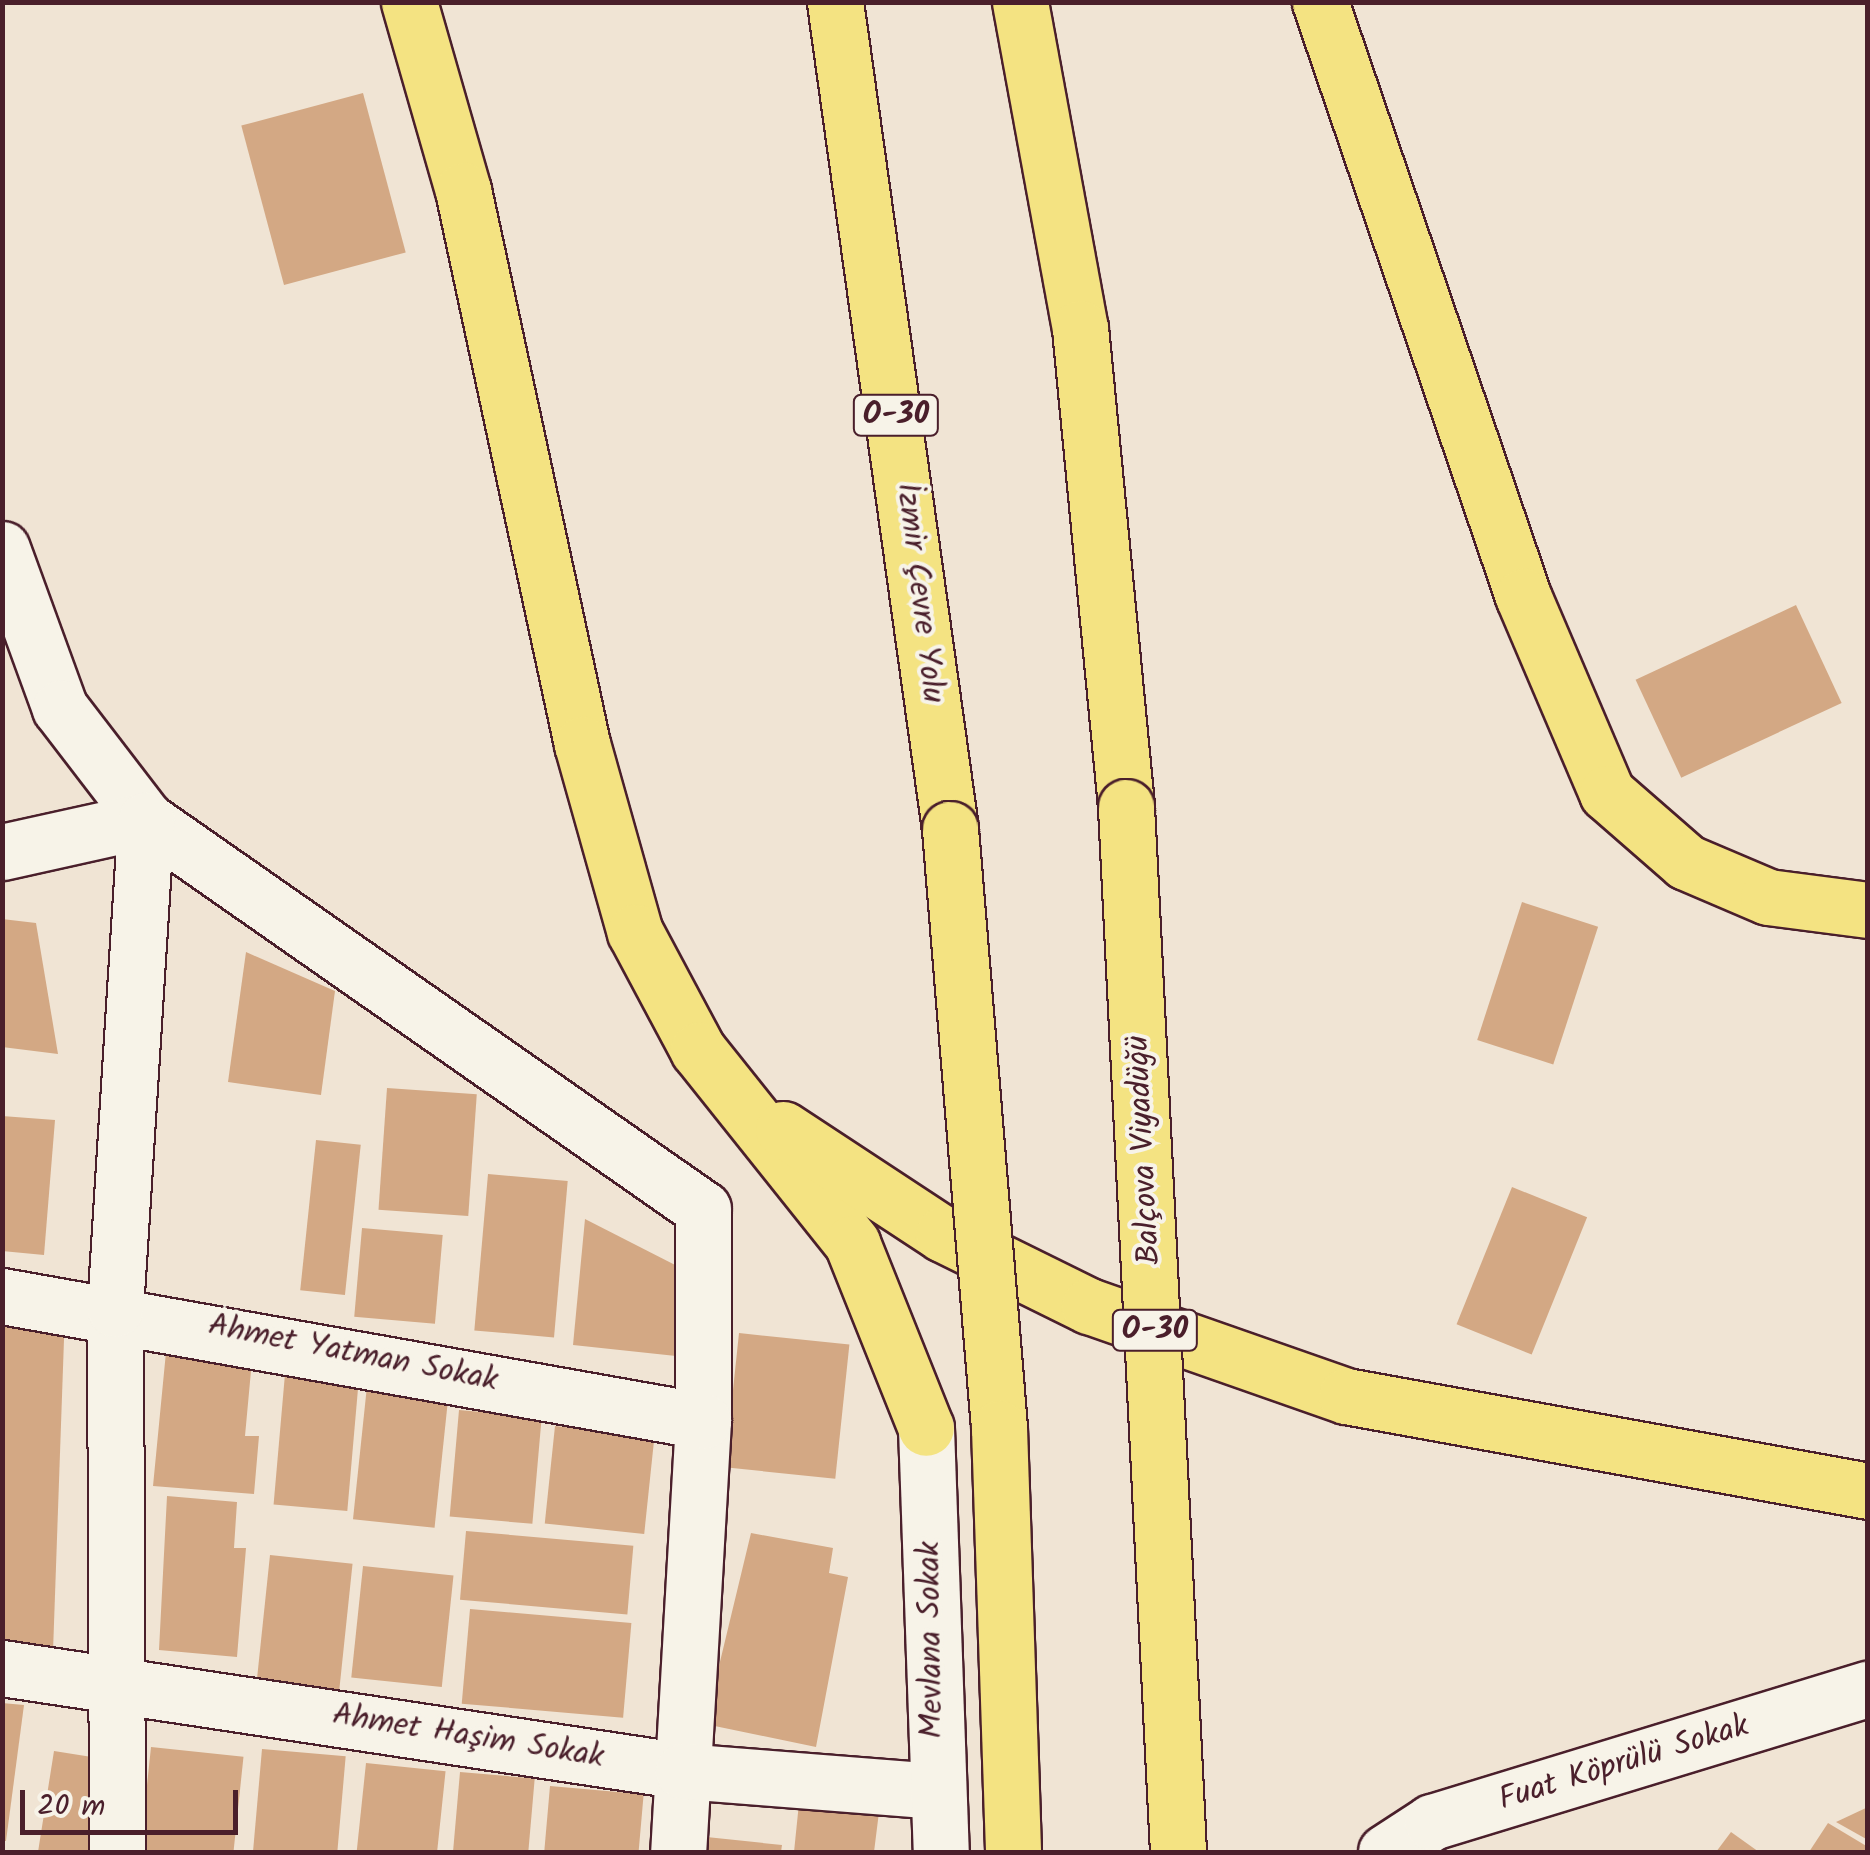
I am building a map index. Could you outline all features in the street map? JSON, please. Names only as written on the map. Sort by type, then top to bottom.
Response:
[{"type":"highway","points":[[409,2],[463,190],[582,744],[635,932],[698,1050],[747,1105],[852,1243],[926,1428]]},
{"type":"highway","name":"İzmir Çevre Yolu","points":[[835,2],[950,828],[999,1428],[1012,1852]]},
{"type":"highway","name":"Balçova Viyadüğü","points":[[1020,2],[1080,328],[1126,808],[1178,1852]]},
{"type":"highway","points":[[1320,2],[1522,596],[1607,793],[1686,862],[1768,897],[1868,910]]},
{"type":"highway","points":[[747,1105],[943,1234],[1089,1306],[1328,1390],[1868,1491]]},
{"type":"street","points":[[2,550],[60,708],[146,820],[703,1209],[703,1421],[678,1852]]},
{"type":"street","points":[[2,852],[146,820]]},
{"type":"street","points":[[117,1852],[115,1309],[146,820]]},
{"type":"street","name":"Ahmet Yatman Sokak","points":[[2,1296],[115,1309],[703,1421]]},
{"type":"street","name":"Mevlana Sokak","points":[[926,1428],[940,1852]]},
{"type":"street","name":"Ahmet Haşim Sokak","points":[[2,1668],[683,1770],[936,1790]]},
{"type":"street","name":"Fuat Köprülü Sokak","points":[[1386,1852],[1432,1822],[1868,1689]]},
{"type":"building","points":[[363,93],[406,252],[284,285],[241,126]]},
{"type":"building","points":[[1796,605],[1842,703],[1681,778],[1636,680]]},
{"type":"building","points":[[1522,902],[1598,927],[1553,1065],[1477,1040]]},
{"type":"building","points":[[2,919],[36,923],[58,1054],[2,1047]]},
{"type":"building","points":[[246,952],[335,991],[321,1095],[228,1082]]},
{"type":"building","points":[[387,1088],[477,1094],[468,1216],[378,1210]]},
{"type":"building","points":[[2,1116],[55,1120],[44,1255],[2,1251]]},
{"type":"building","points":[[316,1140],[361,1145],[345,1295],[300,1290]]},
{"type":"building","points":[[488,1174],[568,1181],[554,1337],[474,1330]]},
{"type":"building","points":[[1512,1187],[1587,1217],[1532,1355],[1457,1324]]},
{"type":"building","points":[[585,1219],[681,1268],[676,1356],[573,1345]]},
{"type":"building","points":[[362,1228],[443,1235],[435,1324],[354,1317]]},
{"type":"building","points":[[2,1303],[65,1311],[53,1652],[2,1645]]},
{"type":"building","points":[[739,1333],[849,1345],[835,1479],[725,1467]]},
{"type":"building","points":[[166,1352],[252,1360],[245,1436],[259,1436],[254,1494],[153,1486]]},
{"type":"building","points":[[285,1374],[359,1380],[347,1511],[274,1505]]},
{"type":"building","points":[[367,1386],[449,1395],[435,1528],[353,1519]]},
{"type":"building","points":[[459,1410],[542,1417],[532,1524],[450,1517]]},
{"type":"building","points":[[555,1426],[654,1436],[644,1534],[545,1523]]},
{"type":"building","points":[[167,1496],[237,1502],[234,1548],[246,1548],[237,1657],[159,1650]]},
{"type":"building","points":[[466,1531],[633,1546],[627,1614],[460,1600]]},
{"type":"building","points":[[751,1533],[833,1548],[829,1573],[848,1577],[816,1747],[705,1724]]},
{"type":"building","points":[[270,1555],[353,1564],[339,1692],[257,1683]]},
{"type":"building","points":[[363,1566],[454,1576],[442,1687],[351,1677]]},
{"type":"building","points":[[470,1609],[631,1623],[623,1718],[462,1704]]},
{"type":"building","points":[[2,1703],[24,1705],[6,1841],[2,1841]]},
{"type":"building","points":[[151,1747],[243,1757],[233,1852],[140,1851]]},
{"type":"building","points":[[262,1749],[346,1756],[337,1852],[253,1852]]},
{"type":"building","points":[[54,1751],[104,1759],[90,1852],[38,1852]]},
{"type":"building","points":[[366,1763],[446,1771],[437,1852],[357,1852]]},
{"type":"building","points":[[460,1772],[535,1779],[528,1852],[453,1852]]},
{"type":"building","points":[[550,1786],[644,1794],[639,1852],[544,1852]]},
{"type":"building","points":[[799,1803],[879,1812],[874,1852],[794,1852]]},
{"type":"building","points":[[1868,1807],[1868,1840],[1836,1822]]},
{"type":"building","points":[[1828,1823],[1868,1847],[1868,1852],[1809,1852]]},
{"type":"building","points":[[1731,1832],[1759,1852],[1716,1852]]},
{"type":"building","points":[[697,1836],[782,1845],[781,1852],[695,1852]]}]
